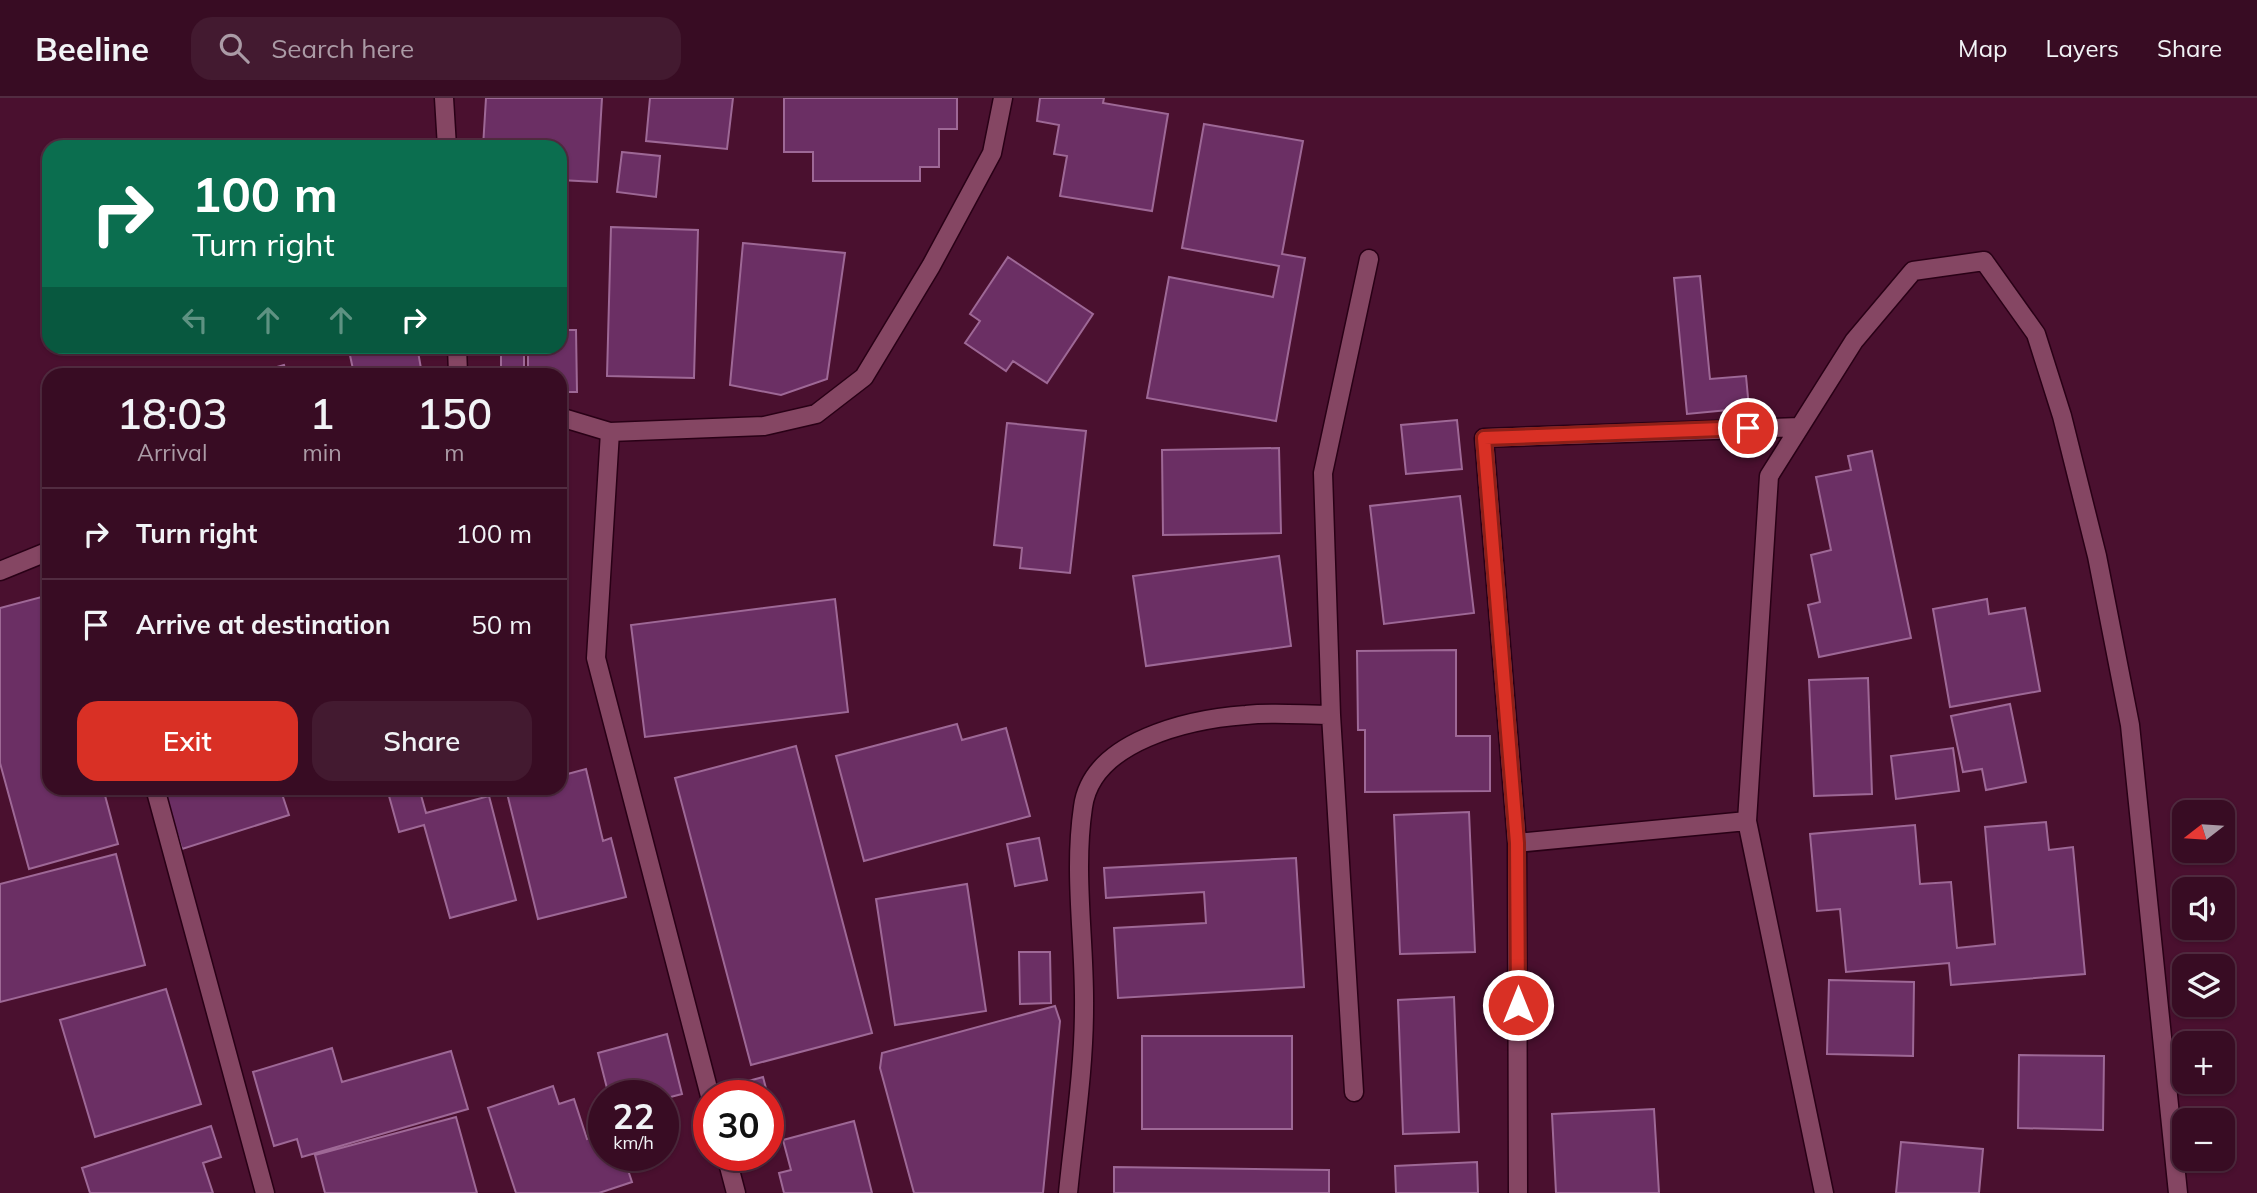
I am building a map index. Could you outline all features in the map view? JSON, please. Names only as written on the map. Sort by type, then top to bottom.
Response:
[{"type":"street","points":[[444,98],[447,140]]},
{"type":"street","points":[[567,419],[610,432],[764,426],[816,414],[863,377],[931,266],[992,153],[1003,98]]},
{"type":"street","points":[[1354,1092],[1331,715],[1323,473],[1370,259]]},
{"type":"street","points":[[1824,1193],[1747,821],[1769,476],[1854,341],[1913,271],[1984,261],[2036,334],[2062,416],[2090,531],[2130,725],[2178,1193]]},
{"type":"street","points":[[1518,1193],[1517,843],[1484,438],[1800,427]]},
{"type":"street","points":[[610,432],[596,658],[706,1080]]},
{"type":"street","points":[[0,571],[42,554]]},
{"type":"street","points":[[1069,1193],[1084,1009],[1079,861],[1083,804],[1097,774],[1121,751],[1155,732],[1246,715],[1331,715]]},
{"type":"street","points":[[157,795],[265,1193]]},
{"type":"street","points":[[1517,843],[1747,821]]},
{"type":"street","points":[[730,1171],[736,1193]]},
{"type":"building","points":[[486,98],[602,98],[597,182],[567,180],[567,140],[483,140]]},
{"type":"building","points":[[650,98],[733,98],[727,149],[646,141]]},
{"type":"building","points":[[784,98],[957,98],[957,129],[939,129],[939,167],[920,167],[920,181],[813,181],[813,152],[784,152]]},
{"type":"building","points":[[1040,98],[1104,98],[1103,103],[1168,114],[1152,211],[1060,196],[1067,156],[1054,154],[1059,125],[1037,121]]},
{"type":"building","points":[[1204,124],[1303,141],[1282,254],[1305,258],[1276,421],[1147,398],[1169,277],[1273,297],[1279,266],[1182,248]]},
{"type":"building","points":[[622,152],[660,156],[656,197],[617,192]]},
{"type":"building","points":[[611,227],[698,230],[694,378],[607,376]]},
{"type":"building","points":[[743,243],[845,253],[827,379],[781,395],[730,385]]},
{"type":"building","points":[[1008,257],[1093,314],[1047,383],[1013,361],[1006,371],[965,343],[980,321],[970,314]]},
{"type":"building","points":[[1700,276],[1710,379],[1746,376],[1749,408],[1687,414],[1674,278]]},
{"type":"building","points":[[567,330],[576,330],[577,392],[567,392],[567,368],[528,368],[528,354],[567,354]]},
{"type":"building","points":[[350,354],[418,354],[421,368],[353,368]]},
{"type":"building","points":[[501,354],[524,354],[524,368],[501,368]]},
{"type":"building","points":[[1457,420],[1462,469],[1406,474],[1401,425]]},
{"type":"building","points":[[1007,423],[1086,431],[1070,573],[1020,568],[1022,548],[994,545]]},
{"type":"building","points":[[1279,448],[1281,533],[1163,535],[1162,450]]},
{"type":"building","points":[[1872,451],[1911,638],[1819,657],[1808,605],[1820,602],[1811,555],[1831,550],[1816,477],[1851,470],[1848,456]]},
{"type":"building","points":[[1460,496],[1474,613],[1384,624],[1370,506]]},
{"type":"building","points":[[1279,556],[1291,646],[1146,666],[1133,576]]},
{"type":"building","points":[[42,597],[42,795],[105,795],[118,844],[29,869],[0,763],[0,608]]},
{"type":"building","points":[[835,599],[848,712],[645,737],[631,625]]},
{"type":"building","points":[[1987,599],[1989,614],[2025,608],[2040,691],[1950,707],[1933,609]]},
{"type":"building","points":[[1456,650],[1456,736],[1490,736],[1490,791],[1365,792],[1365,730],[1358,730],[1357,651]]},
{"type":"building","points":[[1868,678],[1872,794],[1814,796],[1809,680]]},
{"type":"building","points":[[2010,704],[2026,782],[1986,790],[1982,769],[1963,772],[1951,716]]},
{"type":"building","points":[[957,724],[962,740],[1006,728],[1030,816],[864,861],[836,756]]},
{"type":"building","points":[[796,746],[872,1033],[751,1065],[675,778]]},
{"type":"building","points":[[1953,748],[1959,791],[1896,799],[1891,756]]},
{"type":"building","points":[[586,769],[603,841],[611,838],[626,897],[538,919],[507,795],[567,795],[567,774]]},
{"type":"building","points":[[164,795],[282,795],[289,815],[182,849]]},
{"type":"building","points":[[421,795],[426,813],[489,796],[516,900],[450,918],[424,825],[399,832],[389,796]]},
{"type":"building","points":[[1469,812],[1475,952],[1400,954],[1394,815]]},
{"type":"building","points":[[2046,822],[2049,850],[2073,847],[2085,974],[1951,985],[1949,963],[1846,972],[1840,909],[1817,911],[1810,834],[1915,825],[1920,884],[1951,882],[1957,948],[1995,944],[1985,827]]},
{"type":"building","points":[[1039,838],[1047,880],[1015,886],[1007,844]]},
{"type":"building","points":[[116,854],[145,965],[0,1002],[0,884]]},
{"type":"building","points":[[1296,858],[1304,987],[1118,998],[1114,928],[1206,923],[1204,892],[1106,898],[1104,868]]},
{"type":"building","points":[[967,884],[986,1011],[895,1025],[876,899]]},
{"type":"building","points":[[1019,952],[1050,952],[1051,1003],[1020,1004]]},
{"type":"building","points":[[1829,980],[1914,982],[1913,1056],[1827,1054]]},
{"type":"building","points":[[166,989],[201,1104],[95,1137],[60,1020]]},
{"type":"building","points":[[1454,997],[1459,1132],[1403,1134],[1398,1000]]},
{"type":"building","points":[[1055,1006],[1060,1021],[1043,1193],[914,1193],[880,1068],[882,1053]]},
{"type":"building","points":[[667,1034],[678,1080],[605,1080],[598,1053]]},
{"type":"building","points":[[1142,1036],[1292,1036],[1292,1129],[1142,1129]]},
{"type":"building","points":[[332,1048],[342,1082],[451,1051],[468,1109],[302,1157],[297,1139],[274,1146],[253,1072]]},
{"type":"building","points":[[2019,1055],[2104,1056],[2103,1130],[2018,1128]]},
{"type":"building","points":[[553,1086],[559,1104],[574,1099],[588,1139],[588,1171],[628,1171],[632,1182],[599,1193],[516,1193],[488,1108]]},
{"type":"building","points":[[1654,1109],[1659,1193],[1556,1193],[1552,1114]]},
{"type":"building","points":[[456,1117],[477,1193],[325,1193],[315,1155]]},
{"type":"building","points":[[854,1121],[872,1193],[784,1193],[779,1173],[791,1170],[784,1140]]},
{"type":"building","points":[[211,1126],[221,1157],[203,1163],[213,1193],[90,1193],[82,1168]]},
{"type":"building","points":[[1901,1142],[1983,1149],[1979,1193],[1896,1193]]},
{"type":"building","points":[[1477,1162],[1478,1193],[1396,1193],[1395,1166]]},
{"type":"building","points":[[1114,1167],[1329,1170],[1329,1193],[1114,1193]]},
{"type":"route","points":[[1518,1005],[1517,843],[1484,438],[1748,428]]}]
